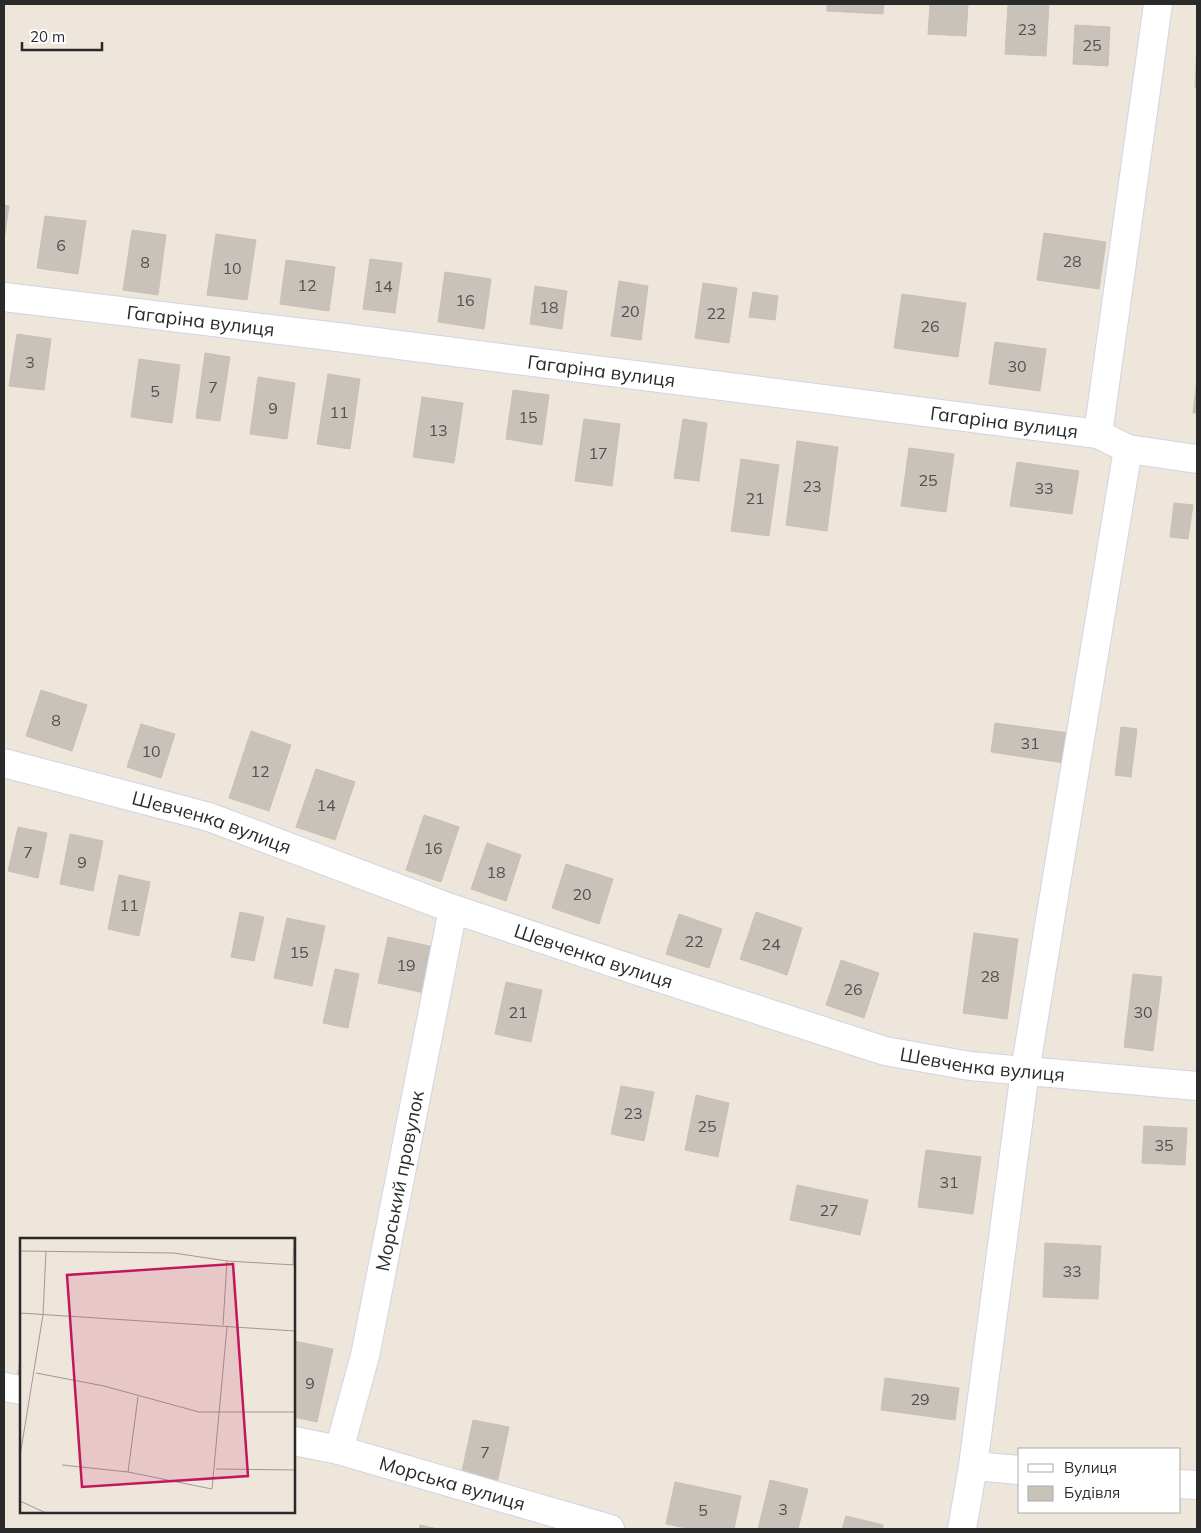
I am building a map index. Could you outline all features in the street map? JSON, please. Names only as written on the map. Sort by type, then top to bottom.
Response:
[{"type":"street","points":[[1098,434],[1158,4]]},
{"type":"street","name":"Гагаріна вулиця","points":[[4,297],[1098,434],[1128,449],[1197,459]]},
{"type":"street","points":[[962,1529],[973,1466],[1025,1072],[1128,449]]},
{"type":"street","name":"Шевченка вулиця","points":[[4,763],[209,817],[453,909],[885,1051],[970,1066],[1197,1086]]},
{"type":"street","name":"Морський провулок","points":[[340,1450],[365,1356],[453,909]]},
{"type":"street","points":[[4,1387],[20,1390]]},
{"type":"street","name":"Морська вулиця","points":[[295,1441],[340,1450],[610,1529]]},
{"type":"street","points":[[973,1466],[1018,1470]]},
{"type":"street","points":[[1181,1484],[1197,1485]]},
{"type":"building","points":[[827,4],[884,4],[883,14],[827,11]]},
{"type":"building","points":[[930,4],[968,4],[966,36],[928,34]]},
{"type":"building","points":[[1008,4],[1049,4],[1046,56],[1005,54]]},
{"type":"building","points":[[1075,25],[1110,27],[1108,66],[1073,64]]},
{"type":"building","points":[[1197,42],[1197,87],[1195,87]]},
{"type":"building","points":[[4,205],[9,206],[4,240]]},
{"type":"building","points":[[45,216],[86,221],[78,274],[37,268]]},
{"type":"building","points":[[132,230],[166,235],[158,295],[123,290]]},
{"type":"building","points":[[1044,233],[1106,242],[1099,289],[1037,280]]},
{"type":"building","points":[[216,234],[256,240],[247,300],[207,295]]},
{"type":"building","points":[[370,259],[402,263],[395,313],[363,309]]},
{"type":"building","points":[[286,260],[335,267],[329,311],[280,304]]},
{"type":"building","points":[[445,272],[491,279],[484,329],[438,322]]},
{"type":"building","points":[[619,281],[648,286],[641,340],[611,336]]},
{"type":"building","points":[[703,283],[737,288],[729,343],[695,338]]},
{"type":"building","points":[[535,286],[567,291],[562,329],[530,324]]},
{"type":"building","points":[[753,292],[778,296],[775,320],[749,317]]},
{"type":"building","points":[[902,294],[966,303],[958,357],[894,348]]},
{"type":"building","points":[[17,334],[51,339],[44,390],[9,386]]},
{"type":"building","points":[[995,342],[1046,349],[1040,391],[989,384]]},
{"type":"building","points":[[205,353],[230,357],[220,421],[196,418]]},
{"type":"building","points":[[139,359],[180,365],[172,423],[131,417]]},
{"type":"building","points":[[328,374],[360,379],[350,449],[317,444]]},
{"type":"building","points":[[258,377],[295,383],[287,439],[250,434]]},
{"type":"building","points":[[1197,379],[1197,413],[1193,413]]},
{"type":"building","points":[[513,390],[549,395],[542,445],[506,439]]},
{"type":"building","points":[[422,397],[463,403],[454,463],[413,457]]},
{"type":"building","points":[[584,419],[620,424],[612,486],[575,481]]},
{"type":"building","points":[[683,419],[707,423],[699,481],[674,478]]},
{"type":"building","points":[[797,441],[838,447],[827,531],[786,525]]},
{"type":"building","points":[[909,448],[954,454],[946,512],[901,506]]},
{"type":"building","points":[[741,459],[779,465],[769,536],[731,531]]},
{"type":"building","points":[[1017,462],[1079,471],[1072,514],[1010,506]]},
{"type":"building","points":[[1174,503],[1193,505],[1188,539],[1170,537]]},
{"type":"building","points":[[41,690],[87,705],[72,751],[26,736]]},
{"type":"building","points":[[995,723],[1069,733],[1064,763],[991,752]]},
{"type":"building","points":[[141,724],[175,734],[161,778],[127,767]]},
{"type":"building","points":[[1121,727],[1137,729],[1131,777],[1115,775]]},
{"type":"building","points":[[251,731],[291,745],[269,811],[229,798]]},
{"type":"building","points":[[316,769],[355,782],[335,840],[296,827]]},
{"type":"building","points":[[424,815],[459,827],[441,882],[406,870]]},
{"type":"building","points":[[18,827],[47,833],[38,878],[8,871]]},
{"type":"building","points":[[70,834],[103,841],[93,891],[60,884]]},
{"type":"building","points":[[487,843],[521,855],[506,901],[471,889]]},
{"type":"building","points":[[566,864],[613,879],[599,924],[552,908]]},
{"type":"building","points":[[119,875],[150,882],[139,936],[108,929]]},
{"type":"building","points":[[240,912],[264,917],[254,961],[231,957]]},
{"type":"building","points":[[756,912],[802,928],[787,975],[740,959]]},
{"type":"building","points":[[679,914],[722,929],[709,968],[666,954]]},
{"type":"building","points":[[287,918],[325,926],[312,986],[274,978]]},
{"type":"building","points":[[974,933],[1018,939],[1007,1019],[963,1013]]},
{"type":"building","points":[[388,937],[434,947],[425,993],[378,983]]},
{"type":"building","points":[[841,960],[879,973],[864,1018],[826,1005]]},
{"type":"building","points":[[335,969],[359,974],[348,1028],[323,1023]]},
{"type":"building","points":[[1133,974],[1162,977],[1153,1051],[1124,1047]]},
{"type":"building","points":[[506,982],[542,990],[531,1042],[495,1034]]},
{"type":"building","points":[[621,1086],[654,1092],[644,1141],[611,1134]]},
{"type":"building","points":[[696,1095],[729,1103],[718,1157],[685,1150]]},
{"type":"building","points":[[1144,1126],[1187,1128],[1185,1165],[1142,1163]]},
{"type":"building","points":[[926,1150],[981,1157],[973,1214],[918,1207]]},
{"type":"building","points":[[797,1185],[868,1200],[860,1235],[790,1220]]},
{"type":"building","points":[[1045,1243],[1101,1246],[1098,1299],[1043,1297]]},
{"type":"building","points":[[295,1341],[333,1349],[317,1422],[295,1417]]},
{"type":"building","points":[[20,1361],[20,1377],[17,1377]]},
{"type":"building","points":[[885,1378],[959,1388],[955,1420],[881,1410]]},
{"type":"building","points":[[473,1420],[509,1427],[497,1484],[461,1476]]},
{"type":"building","points":[[770,1480],[808,1489],[798,1529],[758,1529]]},
{"type":"building","points":[[675,1482],[741,1496],[734,1529],[692,1529],[666,1524]]},
{"type":"building","points":[[846,1516],[883,1525],[883,1529],[842,1529]]},
{"type":"building","points":[[420,1525],[438,1529],[419,1529]]}]
